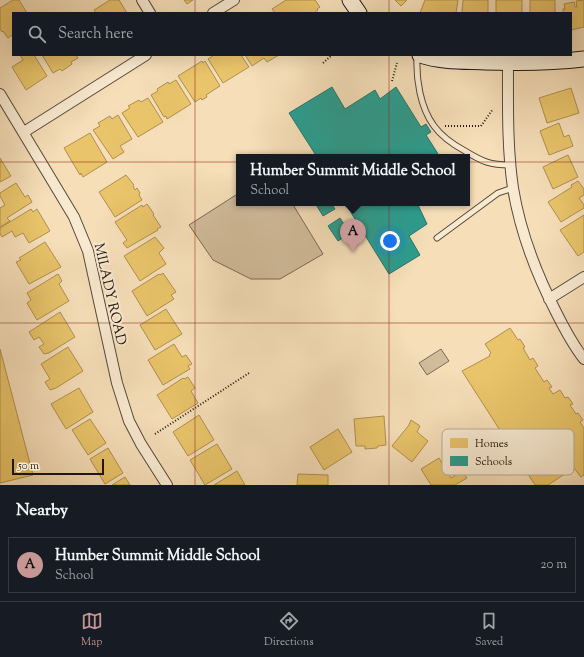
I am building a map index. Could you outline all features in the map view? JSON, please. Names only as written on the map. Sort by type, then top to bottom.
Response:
[{"type":"street","points":[[142,0],[149,12]]},
{"type":"street","points":[[215,12],[234,0]]},
{"type":"street","points":[[350,0],[358,12]]},
{"type":"street","points":[[24,132],[144,56]]},
{"type":"street","points":[[423,56],[447,61],[508,63],[569,61],[584,59]]},
{"type":"street","points":[[508,63],[509,128],[513,188],[524,235],[537,271],[550,299],[569,336],[584,359]]},
{"type":"street","name":"MILADY ROAD","points":[[0,94],[74,216],[88,251],[117,382],[129,421],[141,444],[167,485]]},
{"type":"street","points":[[550,299],[584,277]]},
{"type":"lane","points":[[418,56],[417,85],[427,113],[434,126],[452,143],[469,154]]},
{"type":"lane","points":[[470,154],[482,162],[495,165],[511,165]]},
{"type":"lane","points":[[437,238],[498,193],[513,188]]},
{"type":"path","points":[[323,62],[331,56]]},
{"type":"path","points":[[392,81],[397,63]]},
{"type":"path","points":[[434,126],[480,126],[493,109]]},
{"type":"path","points":[[155,434],[249,373]]},
{"type":"shaded area","points":[[236,195],[236,206],[294,206],[323,254],[280,279],[251,279],[213,260],[189,225]]},
{"type":"shaded area","points":[[441,349],[449,361],[427,375],[419,363]]},
{"type":"building: Homes","points":[[13,0],[19,0],[26,12],[12,12],[12,35],[8,38],[0,29],[0,8]]},
{"type":"building: Homes","points":[[110,0],[119,0],[126,12],[95,12],[94,10]]},
{"type":"building: Homes","points":[[184,0],[193,0],[187,4]]},
{"type":"building: Homes","points":[[286,0],[315,0],[320,7],[315,12],[274,12],[272,9]]},
{"type":"building: Homes","points":[[395,0],[407,0],[401,6]]},
{"type":"building: Homes","points":[[425,0],[458,0],[456,12],[420,12]]},
{"type":"building: Homes","points":[[463,0],[488,0],[488,12],[462,12]]},
{"type":"building: Homes","points":[[496,0],[522,0],[522,12],[496,12]]},
{"type":"building: Homes","points":[[530,0],[555,0],[555,12],[530,12]]},
{"type":"building: Homes","points":[[584,0],[584,27],[572,30],[572,12],[563,12],[563,9],[565,9],[564,4],[574,2],[575,7],[577,7],[576,1]]},
{"type":"building: Homes","points":[[21,56],[35,56],[47,76],[26,90],[12,67],[23,60]]},
{"type":"building: Homes","points":[[43,56],[77,56],[78,58],[71,62],[72,64],[62,71],[60,69],[53,73]]},
{"type":"building: Homes","points":[[212,56],[242,56],[249,67],[223,83],[208,59]]},
{"type":"building: Homes","points":[[246,56],[277,56],[267,62],[264,58],[252,66]]},
{"type":"building: Homes","points":[[202,61],[203,63],[205,61],[220,86],[206,95],[207,97],[202,100],[201,98],[195,102],[178,76]]},
{"type":"building: Homes","points":[[176,80],[191,104],[167,119],[166,116],[164,117],[151,95],[168,82],[169,84]]},
{"type":"building: Homes","points":[[571,88],[579,113],[547,123],[539,98]]},
{"type":"building: Homes","points":[[148,98],[163,122],[138,137],[122,113],[130,108],[128,106],[139,100],[141,102]]},
{"type":"building: Homes","points":[[118,115],[132,139],[120,146],[124,152],[113,159],[93,130],[100,126],[98,123],[110,116],[112,119]]},
{"type":"building: Homes","points":[[559,123],[564,137],[569,135],[573,146],[549,155],[540,131]]},
{"type":"building: Homes","points":[[90,133],[107,162],[83,177],[81,173],[80,175],[64,148]]},
{"type":"building: Homes","points":[[568,155],[578,177],[553,189],[543,167]]},
{"type":"building: Homes","points":[[0,158],[11,176],[0,182]]},
{"type":"building: Homes","points":[[126,175],[134,185],[135,190],[137,188],[142,200],[115,217],[99,192]]},
{"type":"building: Homes","points":[[578,181],[584,189],[584,195],[579,198],[584,205],[584,208],[561,222],[548,202],[572,187],[571,185]]},
{"type":"building: Homes","points":[[16,183],[25,197],[28,195],[32,202],[7,218],[10,221],[0,227],[0,208],[5,205],[0,193]]},
{"type":"building: Homes","points":[[147,204],[161,227],[127,248],[123,243],[127,240],[115,222],[142,205],[143,207]]},
{"type":"building: Homes","points":[[31,209],[33,212],[37,209],[50,231],[29,243],[23,233],[15,237],[12,231],[2,237],[0,234],[0,228]]},
{"type":"building: Homes","points":[[584,215],[584,252],[578,256],[560,230]]},
{"type":"building: Homes","points":[[155,237],[164,248],[159,253],[166,264],[140,281],[124,256]]},
{"type":"building: Homes","points":[[45,242],[61,267],[29,284],[16,262],[21,260],[19,258]]},
{"type":"building: Homes","points":[[163,273],[176,292],[171,295],[174,299],[147,316],[132,291]]},
{"type":"building: Homes","points":[[58,274],[62,281],[59,284],[69,301],[37,320],[27,303],[31,300],[27,293]]},
{"type":"building: Homes","points":[[166,309],[182,334],[155,350],[140,325]]},
{"type":"building: Homes","points":[[60,312],[75,337],[49,353],[44,354],[39,347],[44,344],[39,337],[34,340],[29,332]]},
{"type":"building: Homes","points":[[510,328],[525,347],[523,348],[530,360],[533,358],[538,366],[535,368],[544,382],[547,380],[552,387],[549,388],[553,394],[560,390],[565,398],[568,397],[573,404],[570,405],[576,414],[578,413],[583,420],[580,422],[584,428],[584,475],[581,477],[574,468],[574,429],[499,429],[462,371],[490,356],[489,355],[491,353],[485,344]]},
{"type":"building: Homes","points":[[174,344],[182,357],[186,355],[192,364],[188,366],[190,369],[163,385],[148,360]]},
{"type":"building: Homes","points":[[68,347],[83,371],[56,388],[50,390],[45,382],[50,379],[41,364]]},
{"type":"building: Homes","points":[[0,349],[33,475],[0,483]]},
{"type":"building: Homes","points":[[188,377],[195,388],[191,391],[198,403],[172,419],[157,395],[183,378]]},
{"type":"building: Homes","points":[[79,388],[93,412],[66,429],[51,404]]},
{"type":"building: Homes","points":[[199,415],[214,440],[188,456],[173,432]]},
{"type":"building: Homes","points":[[384,416],[386,445],[378,446],[377,448],[365,449],[365,446],[356,446],[354,419]]},
{"type":"building: Homes","points":[[90,419],[106,443],[88,455],[72,430]]},
{"type":"building: Homes","points":[[411,420],[420,426],[417,432],[428,441],[412,462],[392,446],[409,425]]},
{"type":"building: Homes","points":[[338,429],[352,452],[324,470],[310,447]]},
{"type":"building: Homes","points":[[217,444],[232,469],[205,485],[190,460]]},
{"type":"building: Homes","points":[[108,448],[123,473],[105,484],[90,459]]},
{"type":"building: Homes","points":[[439,458],[442,463],[442,475],[449,475],[451,478],[456,475],[465,475],[467,478],[455,485],[431,485],[421,469]]},
{"type":"building: Homes","points":[[237,471],[245,485],[214,485]]},
{"type":"building: Homes","points":[[298,474],[328,475],[328,485],[297,485]]},
{"type":"building: Homes","points":[[529,475],[563,475],[548,485],[535,485]]},
{"type":"building: Homes","points":[[125,477],[130,485],[112,485]]},
{"type":"building: Schools","points":[[332,87],[345,109],[375,90],[380,99],[396,87],[421,127],[426,124],[431,132],[426,135],[438,154],[315,154],[289,113]]},
{"type":"building: Schools","points":[[317,206],[333,206],[335,209],[323,216]]},
{"type":"building: Schools","points":[[347,206],[418,206],[427,224],[409,236],[420,255],[389,274]]},
{"type":"building: Schools","points":[[340,218],[350,233],[338,241],[328,226]]},
{"type":"place","name":"Humber Summit Middle School","points":[[353,252]]}]
